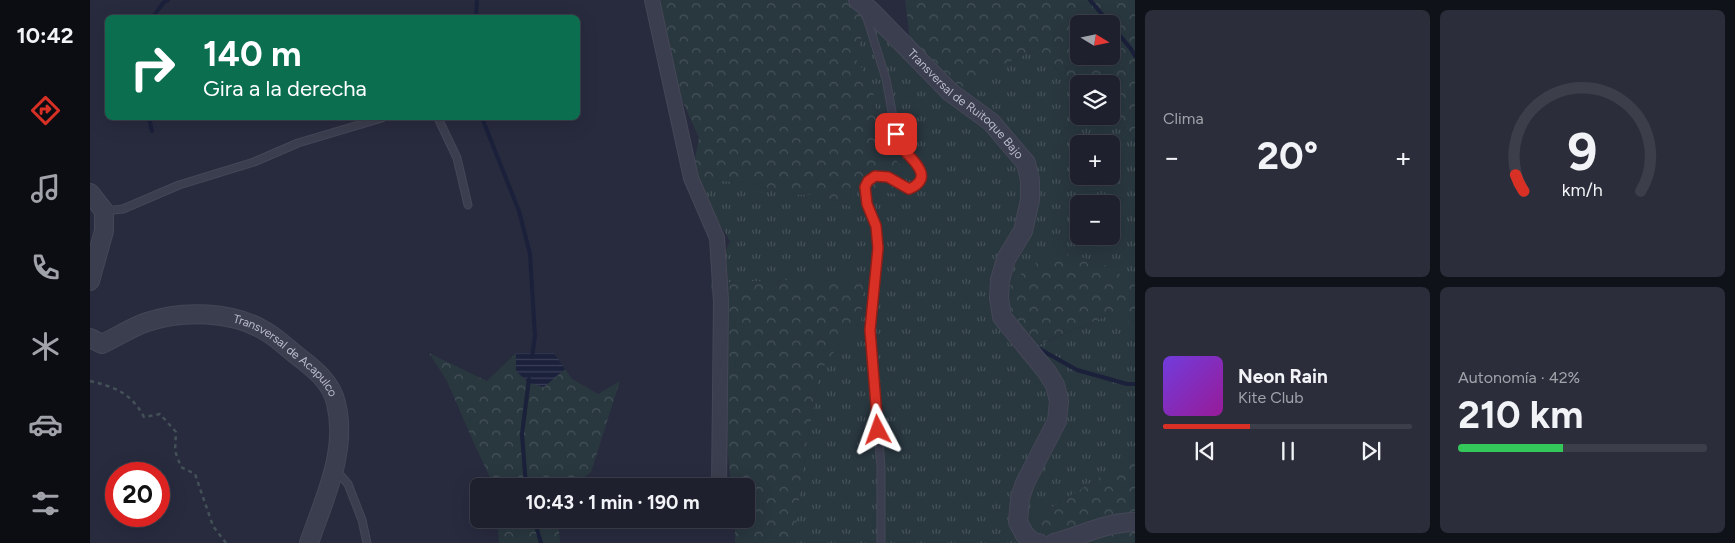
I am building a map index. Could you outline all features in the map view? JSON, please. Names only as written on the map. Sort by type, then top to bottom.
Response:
[{"type":"street","points":[[652,0],[691,178],[717,238],[720,300],[719,478]]},
{"type":"street","name":"Transversal de Ruitoque Bajo","points":[[860,3],[871,11],[950,92],[991,122],[1026,163],[1030,180],[1030,200],[1023,231],[1006,259],[1000,280],[999,298],[1002,317],[1048,372],[1055,385],[1059,401],[1057,421],[1024,483],[1020,498],[1018,522],[1025,535],[1033,542],[1039,543]]},
{"type":"street","points":[[90,193],[104,211],[104,231],[90,281]]},
{"type":"street","name":"Transversal de Acapulco","points":[[90,338],[102,344],[147,322],[183,315],[207,314],[240,320],[265,330],[318,372],[329,386],[336,402],[339,436],[335,469],[309,543]]},
{"type":"street","points":[[1054,543],[1104,526],[1135,522]]},
{"type":"lane","points":[[860,3],[886,79],[898,144],[919,166],[921,177],[916,186],[909,189],[888,177],[875,176],[868,181],[865,187],[867,204],[876,226],[878,248],[870,330],[881,467],[881,543]]},
{"type":"lane","points":[[104,211],[123,209],[179,185],[254,162],[298,143],[375,120]]},
{"type":"lane","points":[[439,120],[457,158],[468,205]]},
{"type":"lane","points":[[335,469],[348,484],[362,520],[366,543]]},
{"type":"path","points":[[90,381],[121,391],[137,404],[144,417],[160,414],[176,432],[175,451],[181,467],[195,474],[213,526],[226,543]]},
{"type":"green space","points":[[659,0],[860,0],[871,11],[855,57],[873,92],[883,144],[901,166],[907,183],[898,194],[881,192],[860,182],[851,191],[850,206],[816,195],[786,194],[747,183],[691,178],[699,138],[682,100],[666,50]]},
{"type":"green space","points":[[905,0],[1135,0],[1135,141],[1120,120],[1120,75],[1070,75],[1070,78],[1032,51],[994,69],[951,95],[912,56]]},
{"type":"green space","points":[[871,11],[912,56],[994,69],[1032,51],[1070,78],[1070,125],[1120,125],[1120,120],[1135,141],[1135,285],[1100,262],[1027,350],[1111,314],[1135,323],[1135,455],[1051,508],[1019,525],[1016,543],[797,543],[797,517],[807,442],[820,372],[840,343],[861,321],[864,278],[711,283],[730,241],[691,178],[747,183],[786,194],[816,195],[850,206],[851,191],[860,181],[881,192],[900,166],[883,144],[865,74],[855,57]]},
{"type":"green space","points":[[1058,252],[1100,262],[1132,282],[1135,285],[1135,323],[1111,314],[1026,350],[999,301],[1024,271]]},
{"type":"green space","points":[[864,277],[861,321],[840,343],[820,372],[807,442],[797,517],[797,543],[735,543],[735,528],[755,528],[755,478],[730,478],[711,283]]},
{"type":"green space","points":[[429,353],[487,381],[516,353],[554,353],[572,379],[598,394],[620,381],[591,472],[584,478],[490,478],[447,381]]},
{"type":"green space","points":[[1135,455],[1135,543],[1016,543],[1019,525],[1051,508]]},
{"type":"green space","points":[[498,528],[559,528],[560,543],[499,543]]},
{"type":"water","points":[[516,353],[554,353],[565,369],[544,387],[529,383],[516,371]]},
{"type":"waterway","points":[[154,15],[164,2],[168,0]]},
{"type":"waterway","points":[[476,15],[477,0]]},
{"type":"waterway","points":[[1090,0],[1102,15]]},
{"type":"waterway","points":[[1120,36],[1135,56]]},
{"type":"waterway","points":[[149,120],[152,131]]},
{"type":"waterway","points":[[483,120],[519,211],[530,254],[535,336],[532,357]]},
{"type":"waterway","points":[[1036,347],[1077,370],[1127,384],[1135,384]]},
{"type":"waterway","points":[[525,478],[522,434],[529,379]]},
{"type":"waterway","points":[[537,528],[541,543]]},
{"type":"route","points":[[878,430],[870,330],[878,248],[876,226],[867,204],[865,187],[868,181],[875,176],[888,177],[909,189],[916,186],[921,177],[919,166],[898,144],[896,134]]}]
